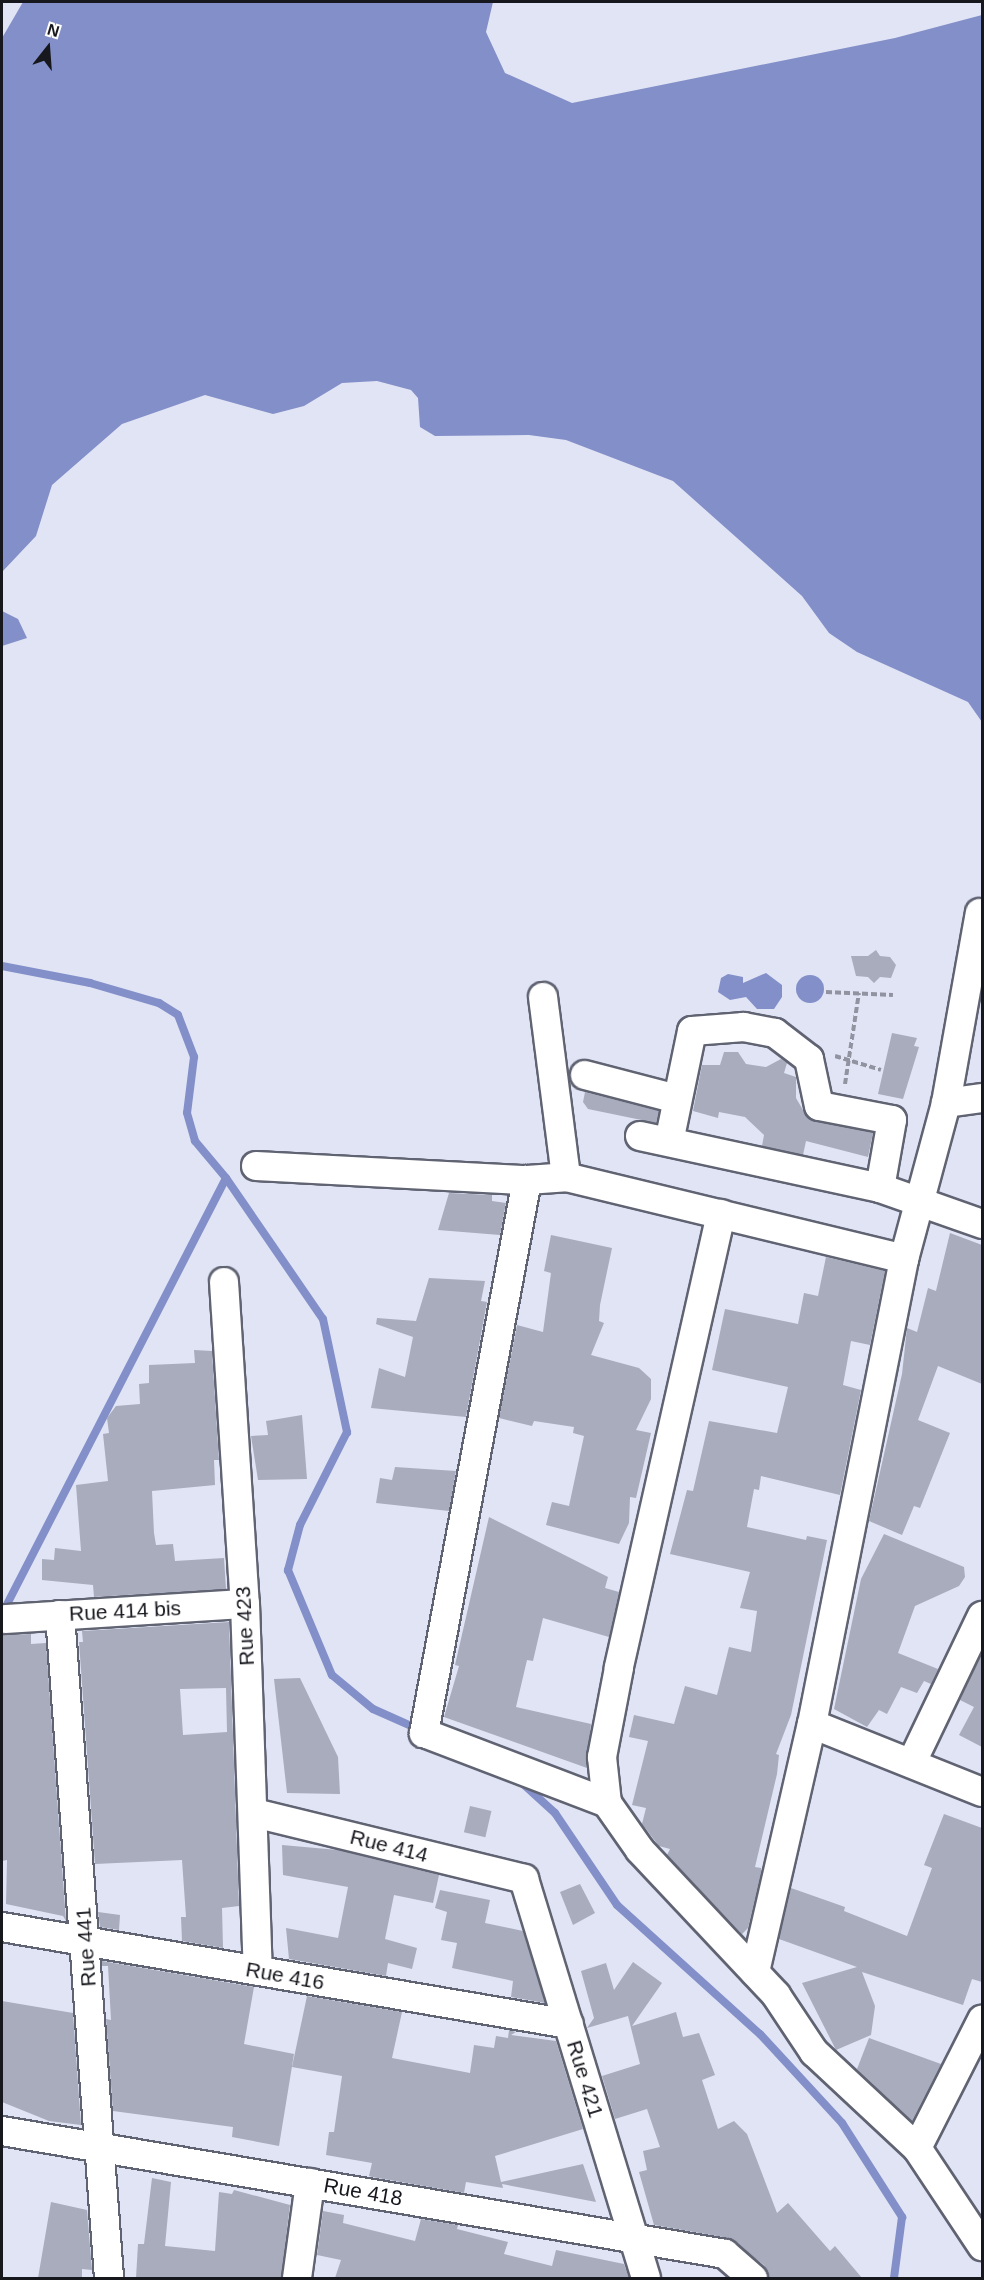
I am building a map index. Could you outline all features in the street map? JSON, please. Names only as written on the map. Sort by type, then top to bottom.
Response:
[{"type":"street","points":[[755,1972],[812,1724],[904,1259],[946,1103],[981,913]]},
{"type":"street","points":[[543,997],[566,1177]]},
{"type":"street","points":[[669,1142],[692,1031],[744,1027],[775,1032],[809,1059],[819,1106],[892,1120],[880,1188]]},
{"type":"street","points":[[585,1075],[677,1099]]},
{"type":"street","points":[[946,1103],[982,1098]]},
{"type":"street","points":[[640,1136],[880,1188],[921,1200],[982,1224]]},
{"type":"street","points":[[256,1166],[526,1180],[566,1177],[904,1259]]},
{"type":"street","points":[[526,1180],[424,1732],[607,1803]]},
{"type":"street","points":[[721,1214],[619,1668],[602,1757],[607,1803],[640,1850],[776,1995],[814,2052],[917,2148],[982,2246]]},
{"type":"street","name":"Rue 423","points":[[224,1282],[245,1604],[258,1971]]},
{"type":"street","name":"Rue 414 bis","points":[[5,1619],[245,1604]]},
{"type":"street","name":"Rue 441","points":[[60,1615],[86,1941],[97,2148],[109,2278]]},
{"type":"street","points":[[912,1762],[982,1616]]},
{"type":"street","points":[[812,1724],[912,1762],[982,1792]]},
{"type":"street","name":"Rue 414","points":[[254,1813],[524,1879]]},
{"type":"street","name":"Rue 421","points":[[524,1879],[646,2278]]},
{"type":"street","name":"Rue 416","points":[[2,1927],[569,2024]]},
{"type":"street","points":[[917,2148],[982,2020]]},
{"type":"street","name":"Rue 418","points":[[2,2131],[725,2254],[753,2278]]},
{"type":"street","points":[[297,2278],[310,2183]]},
{"type":"path","points":[[826,992],[893,995]]},
{"type":"path","points":[[841,1110],[859,993]]},
{"type":"path","points":[[809,1059],[826,1053],[881,1070]]},
{"type":"water","points":[[23,2],[493,2],[486,32],[505,73],[572,103],[895,38],[982,15],[982,722],[968,702],[857,652],[829,633],[802,596],[673,481],[566,440],[529,435],[435,436],[420,427],[418,398],[411,390],[377,381],[342,383],[304,406],[273,414],[205,395],[122,424],[52,485],[36,536],[2,572],[2,38]]},
{"type":"water","points":[[2,611],[18,619],[27,638],[2,646]]},
{"type":"water","points":[[766,973],[782,985],[782,997],[774,1009],[757,1009],[746,997],[730,1000],[718,992],[721,978],[728,974],[743,977],[743,983]]},
{"type":"water","points":[[810,975],[820,979],[824,989],[820,999],[810,1003],[800,999],[796,989],[800,979]]},
{"type":"building","points":[[876,950],[880,956],[890,957],[896,965],[891,978],[880,977],[874,983],[868,977],[856,976],[851,956],[868,956]]},
{"type":"building","points":[[892,1033],[917,1038],[914,1046],[919,1047],[903,1099],[878,1094]]},
{"type":"building","points":[[724,1052],[738,1052],[746,1064],[766,1067],[781,1059],[787,1063],[784,1073],[796,1077],[796,1098],[807,1117],[873,1133],[868,1157],[806,1141],[803,1155],[762,1146],[764,1135],[745,1117],[719,1112],[718,1118],[693,1111],[702,1065],[720,1065]]},
{"type":"building","points":[[585,1092],[659,1111],[656,1123],[588,1109],[583,1102]]},
{"type":"building","points":[[449,1193],[492,1195],[492,1201],[506,1203],[500,1235],[438,1230]]},
{"type":"building","points":[[950,1233],[982,1245],[982,1384],[938,1366],[918,1420],[950,1433],[920,1508],[914,1506],[902,1535],[869,1521],[902,1374],[907,1328],[917,1332],[928,1288],[936,1291]]},
{"type":"building","points":[[551,1235],[612,1248],[600,1305],[599,1321],[604,1323],[591,1355],[639,1368],[651,1379],[651,1399],[636,1430],[651,1433],[636,1498],[630,1497],[629,1523],[619,1544],[546,1525],[552,1502],[569,1506],[584,1436],[573,1433],[574,1427],[534,1421],[532,1426],[499,1418],[517,1325],[543,1332],[551,1273],[544,1271]]},
{"type":"building","points":[[826,1257],[885,1271],[870,1345],[851,1341],[843,1385],[861,1390],[840,1495],[761,1476],[759,1490],[754,1489],[747,1527],[806,1540],[807,1536],[827,1540],[791,1715],[776,1754],[779,1755],[777,1774],[755,1867],[761,1868],[761,1873],[748,1928],[742,1934],[667,1855],[670,1849],[659,1846],[642,1824],[646,1808],[632,1805],[648,1741],[629,1737],[634,1715],[674,1724],[685,1686],[717,1695],[729,1647],[751,1652],[757,1611],[740,1608],[750,1572],[670,1554],[687,1490],[693,1491],[709,1421],[777,1433],[788,1387],[712,1370],[725,1309],[798,1324],[804,1293],[818,1296]]},
{"type":"building","points":[[429,1278],[485,1281],[481,1301],[487,1302],[466,1417],[371,1408],[379,1368],[405,1377],[413,1337],[376,1324],[377,1318],[416,1321]]},
{"type":"building","points":[[194,1350],[212,1351],[219,1460],[214,1460],[215,1485],[152,1491],[154,1533],[156,1545],[173,1544],[175,1561],[224,1558],[226,1589],[94,1597],[93,1585],[42,1580],[42,1559],[54,1560],[55,1548],[81,1551],[76,1485],[108,1481],[103,1434],[109,1433],[107,1418],[116,1406],[140,1404],[139,1384],[149,1383],[149,1365],[195,1363]]},
{"type":"building","points":[[302,1415],[307,1479],[258,1480],[251,1436],[268,1435],[266,1421]]},
{"type":"building","points":[[395,1467],[456,1471],[449,1511],[376,1503],[380,1478],[392,1480]]},
{"type":"building","points":[[489,1517],[608,1577],[605,1588],[619,1592],[609,1637],[543,1618],[533,1661],[527,1660],[516,1707],[591,1724],[587,1768],[444,1717],[459,1666],[455,1665]]},
{"type":"building","points":[[884,1534],[964,1567],[965,1577],[959,1586],[915,1606],[898,1653],[938,1669],[931,1684],[924,1681],[917,1693],[901,1687],[887,1714],[879,1710],[867,1727],[834,1709],[861,1579]]},
{"type":"building","points":[[229,1622],[239,1906],[222,1908],[223,1948],[182,1941],[181,1917],[186,1917],[182,1860],[95,1864],[79,1642],[83,1642],[82,1631]],"holes":[[[226,1688],[227,1732],[183,1735],[180,1689]]]},
{"type":"building","points":[[31,1634],[31,1644],[46,1643],[66,1921],[63,1916],[6,1904],[7,1860],[2,1861],[3,1635]]},
{"type":"building","points":[[982,1653],[982,1747],[959,1735],[974,1707],[960,1700]]},
{"type":"building","points":[[300,1678],[338,1757],[340,1794],[287,1793],[274,1679]]},
{"type":"building","points":[[470,1806],[491,1811],[485,1837],[464,1832]]},
{"type":"building","points":[[944,1814],[982,1828],[982,1982],[972,1979],[963,2005],[862,1972],[875,2006],[871,2035],[836,2050],[802,1983],[857,1967],[779,1939],[791,1888],[845,1907],[844,1911],[907,1936],[932,1868],[924,1865]]},
{"type":"building","points":[[282,1845],[338,1850],[439,1875],[433,1903],[394,1895],[385,1939],[417,1948],[412,1969],[388,1963],[386,1976],[289,1959],[286,1928],[338,1938],[348,1887],[283,1875]]},
{"type":"building","points":[[580,1884],[595,1913],[573,1925],[560,1892]]},
{"type":"building","points":[[440,1890],[490,1900],[485,1923],[523,1931],[545,2003],[511,1997],[513,1981],[452,1968],[457,1943],[441,1940],[447,1912],[435,1908]]},
{"type":"building","points":[[98,1912],[120,1915],[119,1930],[100,1927]]},
{"type":"building","points":[[102,1961],[254,1987],[244,2044],[294,2054],[279,2146],[232,2137],[233,2127],[113,2111],[106,2019],[111,2020],[108,1966],[102,1966]]},
{"type":"building","points":[[633,1962],[662,1983],[632,2026],[676,2012],[683,2037],[699,2033],[715,2075],[702,2080],[718,2129],[734,2121],[747,2134],[777,2213],[788,2203],[830,2251],[835,2246],[862,2278],[769,2278],[764,2265],[728,2238],[654,2225],[639,2172],[647,2170],[643,2151],[660,2147],[647,2109],[615,2119],[602,2076],[640,2064],[628,2016],[587,2028],[594,2018],[581,1971],[606,1963],[614,1990]]},
{"type":"building","points":[[307,1996],[402,2012],[392,2058],[470,2073],[474,2045],[494,2048],[496,2036],[508,2038],[509,2030],[516,2032],[511,2035],[556,2041],[583,2129],[495,2156],[501,2182],[583,2164],[596,2202],[502,2184],[503,2188],[466,2182],[464,2193],[372,2177],[369,2176],[372,2163],[326,2155],[329,2132],[334,2132],[342,2076],[292,2067]]},
{"type":"building","points":[[2,2001],[73,2013],[81,2125],[49,2121],[2,2102]]},
{"type":"building","points":[[869,2038],[941,2064],[912,2121],[857,2069]]},
{"type":"building","points":[[152,2178],[171,2182],[165,2246],[215,2251],[219,2192],[232,2194],[234,2190],[290,2205],[281,2278],[136,2278],[138,2244],[144,2244]]},
{"type":"building","points":[[51,2202],[87,2210],[92,2270],[82,2269],[82,2278],[38,2278]]},
{"type":"building","points":[[323,2211],[344,2215],[343,2223],[415,2241],[421,2219],[458,2225],[457,2229],[508,2242],[504,2254],[552,2266],[556,2250],[624,2264],[629,2278],[335,2278],[341,2260],[317,2255]]},
{"type":"waterway","points":[[2,966],[90,983],[159,1003],[178,1015],[194,1057],[187,1113],[195,1141],[226,1178],[323,1319],[347,1432],[300,1525],[288,1570],[332,1675],[373,1709],[418,1729]]},
{"type":"waterway","points":[[2,1614],[226,1178]]},
{"type":"waterway","points":[[521,1782],[555,1813],[617,1905],[760,2034],[842,2123],[902,2217],[894,2278]]}]
